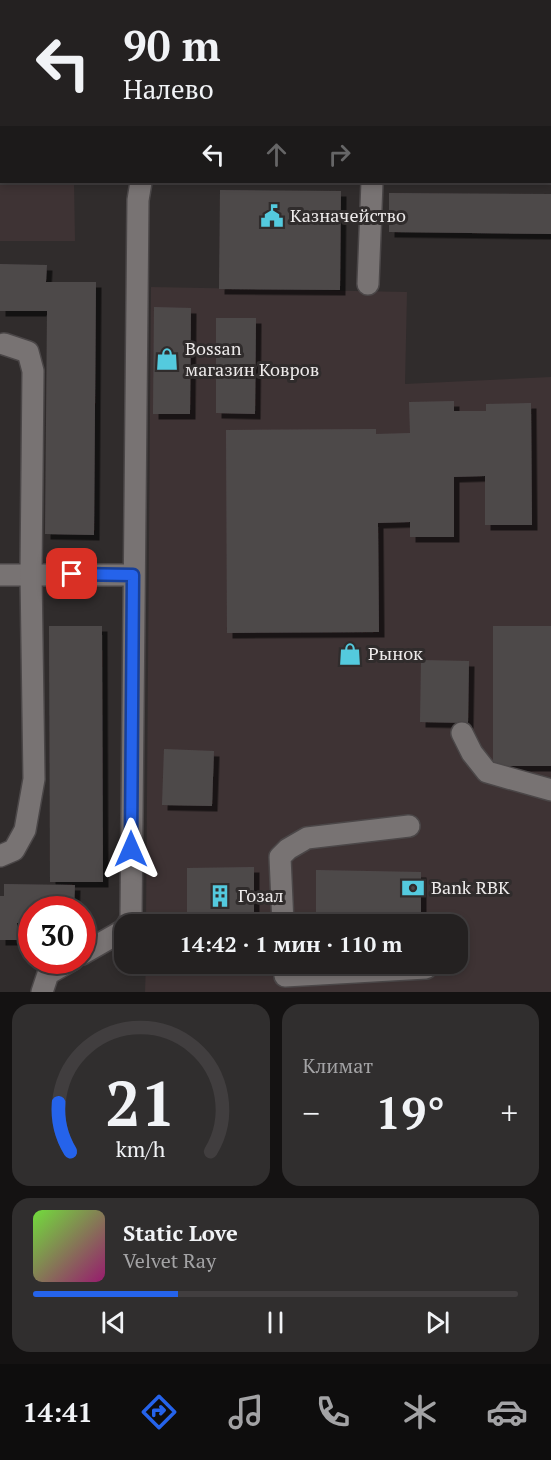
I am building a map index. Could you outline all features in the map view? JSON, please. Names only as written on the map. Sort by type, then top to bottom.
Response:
[{"type":"street","points":[[131,914],[138,200],[141,183]]},
{"type":"street","points":[[368,284],[372,183]]},
{"type":"street","points":[[0,856],[14,850],[25,830],[34,778],[31,574],[33,371],[28,352],[4,344]]},
{"type":"street","points":[[0,575],[133,575]]},
{"type":"street","points":[[462,733],[475,758],[486,772],[551,790]]},
{"type":"street","points":[[283,914],[280,856],[288,849],[307,838],[409,826]]},
{"type":"street","points":[[96,946],[114,936]]},
{"type":"street","points":[[42,992],[48,974]]},
{"type":"street","points":[[285,977],[332,974]]},
{"type":"shaded area","points":[[0,183],[74,183],[75,241],[0,241]]},
{"type":"shaded area","name":"Рынок","points":[[151,287],[407,292],[405,384],[551,377],[551,992],[145,992],[146,974],[468,974],[468,914],[146,914]]},
{"type":"building","points":[[220,190],[341,191],[340,290],[219,289]]},
{"type":"building","points":[[389,193],[551,194],[551,234],[389,232]]},
{"type":"building","points":[[0,264],[47,265],[46,282],[96,282],[94,535],[45,534],[47,311],[0,311]]},
{"type":"building","points":[[154,307],[191,308],[190,414],[153,414]]},
{"type":"building","points":[[216,318],[256,318],[255,414],[216,413]]},
{"type":"building","points":[[454,401],[454,411],[486,411],[486,404],[531,403],[532,525],[485,525],[485,476],[454,477],[454,537],[410,537],[410,522],[378,523],[379,632],[227,633],[226,430],[376,429],[376,434],[410,433],[409,402]]},
{"type":"building","points":[[49,626],[102,626],[103,882],[50,882]]},
{"type":"building","points":[[493,626],[551,626],[551,766],[493,766]]},
{"type":"building","points":[[421,660],[469,661],[468,723],[420,722]]},
{"type":"building","points":[[164,749],[214,751],[212,806],[162,805]]},
{"type":"building","name":"Гозал","points":[[254,867],[254,914],[187,914],[187,868]]},
{"type":"building","points":[[316,870],[421,872],[421,914],[316,914]]},
{"type":"building","points":[[4,884],[75,885],[75,896],[18,896],[17,940],[0,940],[0,896],[4,896]]},
{"type":"place","name":"Казначейство","points":[[272,216]]},
{"type":"place","name":"Bossan магазин Ковров","points":[[167,359]]},
{"type":"place","name":"Рынок","points":[[350,654]]},
{"type":"place","name":"Bank RBK","points":[[413,888]]},
{"type":"place","name":"Гозал","points":[[220,896]]},
{"type":"route","points":[[72,574],[133,575],[131,849]]}]
